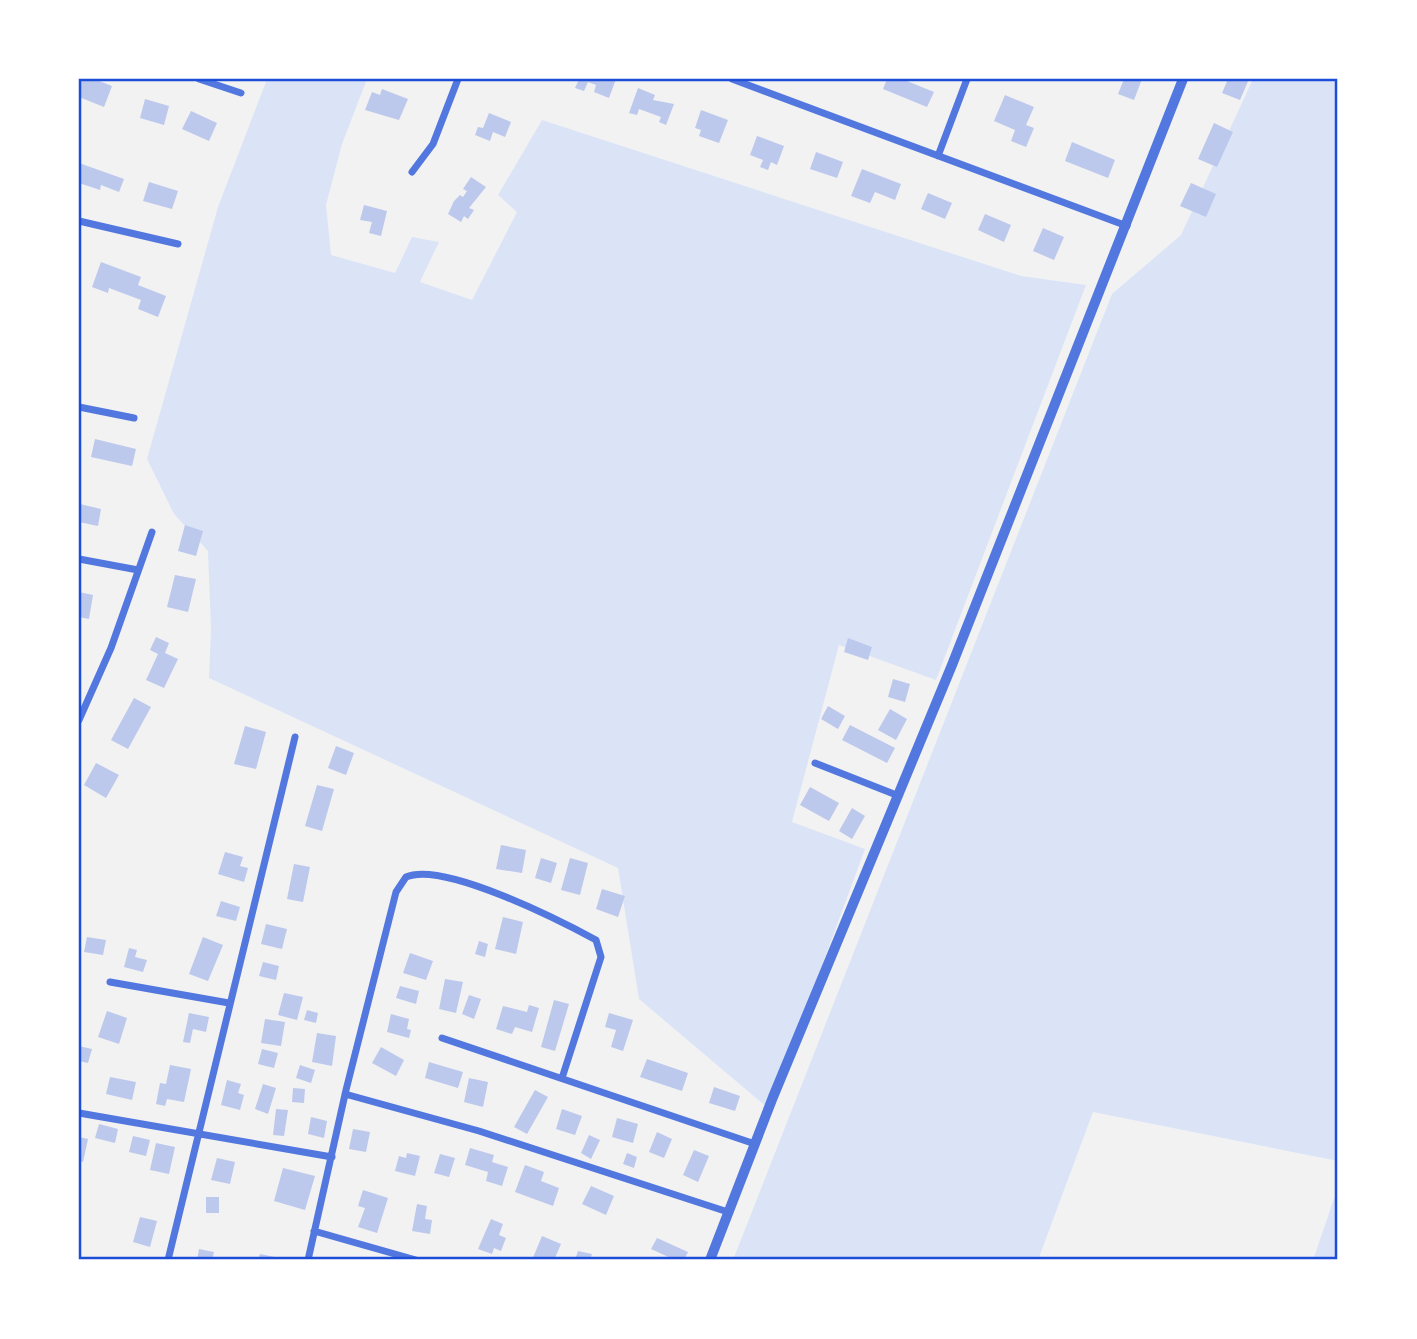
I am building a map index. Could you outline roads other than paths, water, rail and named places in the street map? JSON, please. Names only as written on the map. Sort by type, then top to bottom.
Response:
[{"type":"street","points":[[199,79],[241,93]]},
{"type":"street","points":[[412,172],[433,144],[458,79]]},
{"type":"street","points":[[733,79],[1127,226]]},
{"type":"street","points":[[938,156],[967,79]]},
{"type":"street","points":[[710,1260],[899,796],[1183,79]]},
{"type":"street","points":[[79,221],[178,244]]},
{"type":"street","points":[[79,407],[134,418]]},
{"type":"street","points":[[79,720],[106,661],[152,533]]},
{"type":"street","points":[[79,559],[138,570]]},
{"type":"street","points":[[168,1260],[295,737]]},
{"type":"street","points":[[815,763],[899,796]]},
{"type":"street","points":[[308,1260],[345,1094],[396,892],[406,877],[447,877],[537,908],[596,940],[601,957],[562,1078]]},
{"type":"street","points":[[110,982],[229,1003]]},
{"type":"street","points":[[442,1038],[755,1144]]},
{"type":"street","points":[[345,1094],[480,1131],[728,1212]]},
{"type":"street","points":[[79,1113],[332,1157]]},
{"type":"street","points":[[314,1231],[416,1260]]}]
